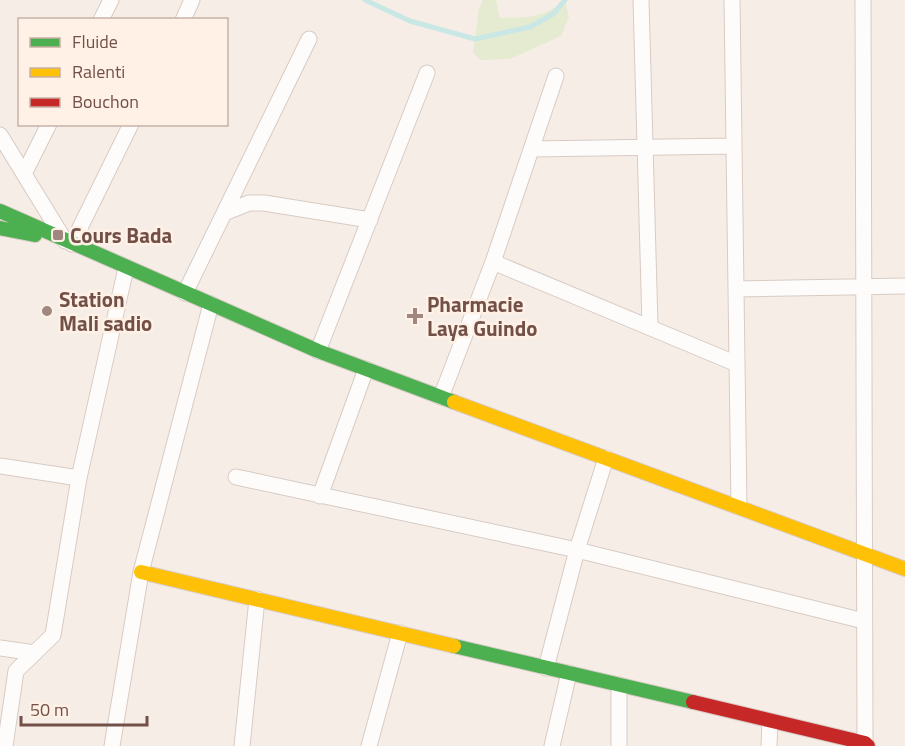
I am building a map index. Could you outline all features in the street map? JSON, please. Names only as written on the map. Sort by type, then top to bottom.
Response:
[{"type":"main road","points":[[0,211],[318,351],[905,569]]},
{"type":"main road","points":[[0,228],[69,243]]},
{"type":"main road","points":[[141,572],[866,745]]},
{"type":"street","points":[[102,18],[111,0]]},
{"type":"street","points":[[184,18],[192,0]]},
{"type":"street","points":[[641,0],[650,326]]},
{"type":"street","points":[[732,0],[739,507]]},
{"type":"street","points":[[863,0],[866,745]]},
{"type":"street","points":[[185,293],[309,39]]},
{"type":"street","points":[[318,351],[427,74]]},
{"type":"street","points":[[441,397],[493,262],[556,76]]},
{"type":"street","points":[[24,174],[48,126]]},
{"type":"street","points":[[0,135],[69,243],[130,126]]},
{"type":"street","points":[[531,149],[734,146]]},
{"type":"street","points":[[224,213],[249,203],[264,203],[369,220]]},
{"type":"street","points":[[493,262],[737,364]]},
{"type":"street","points":[[5,746],[16,671],[53,635],[79,478],[126,268]]},
{"type":"street","points":[[736,289],[905,286]]},
{"type":"street","points":[[112,746],[141,572],[211,304]]},
{"type":"street","points":[[320,496],[366,369]]},
{"type":"street","points":[[546,668],[577,550],[606,458]]},
{"type":"street","points":[[0,466],[79,478]]},
{"type":"street","points":[[236,477],[577,550],[864,621]]},
{"type":"street","points":[[242,746],[257,599]]},
{"type":"street","points":[[369,746],[400,633]]},
{"type":"street","points":[[0,648],[35,653]]},
{"type":"street","points":[[552,746],[569,673]]},
{"type":"street","points":[[619,685],[619,746]]},
{"type":"street","points":[[769,746],[770,721]]},
{"type":"green space","points":[[483,0],[496,0],[500,18],[541,14],[565,1],[569,17],[561,36],[510,59],[480,60],[473,52],[479,8]]},
{"type":"waterway","points":[[365,0],[410,21],[475,39],[530,27],[553,14],[565,0]]},
{"type":"traffic: fast","points":[[0,211],[318,351],[454,402]]},
{"type":"traffic: fast","points":[[0,228],[35,235]]},
{"type":"traffic: fast","points":[[454,646],[693,702]]},
{"type":"traffic: slow","points":[[454,402],[905,569]]},
{"type":"traffic: slow","points":[[141,572],[454,646]]},
{"type":"traffic: jam","points":[[693,702],[865,743],[868,746]]},
{"type":"place","name":"Cours Bada","points":[[58,235]]},
{"type":"place","name":"Station Mali sadio","points":[[47,311]]},
{"type":"place","name":"Pharmacie Laya Guindo","points":[[415,316]]}]
